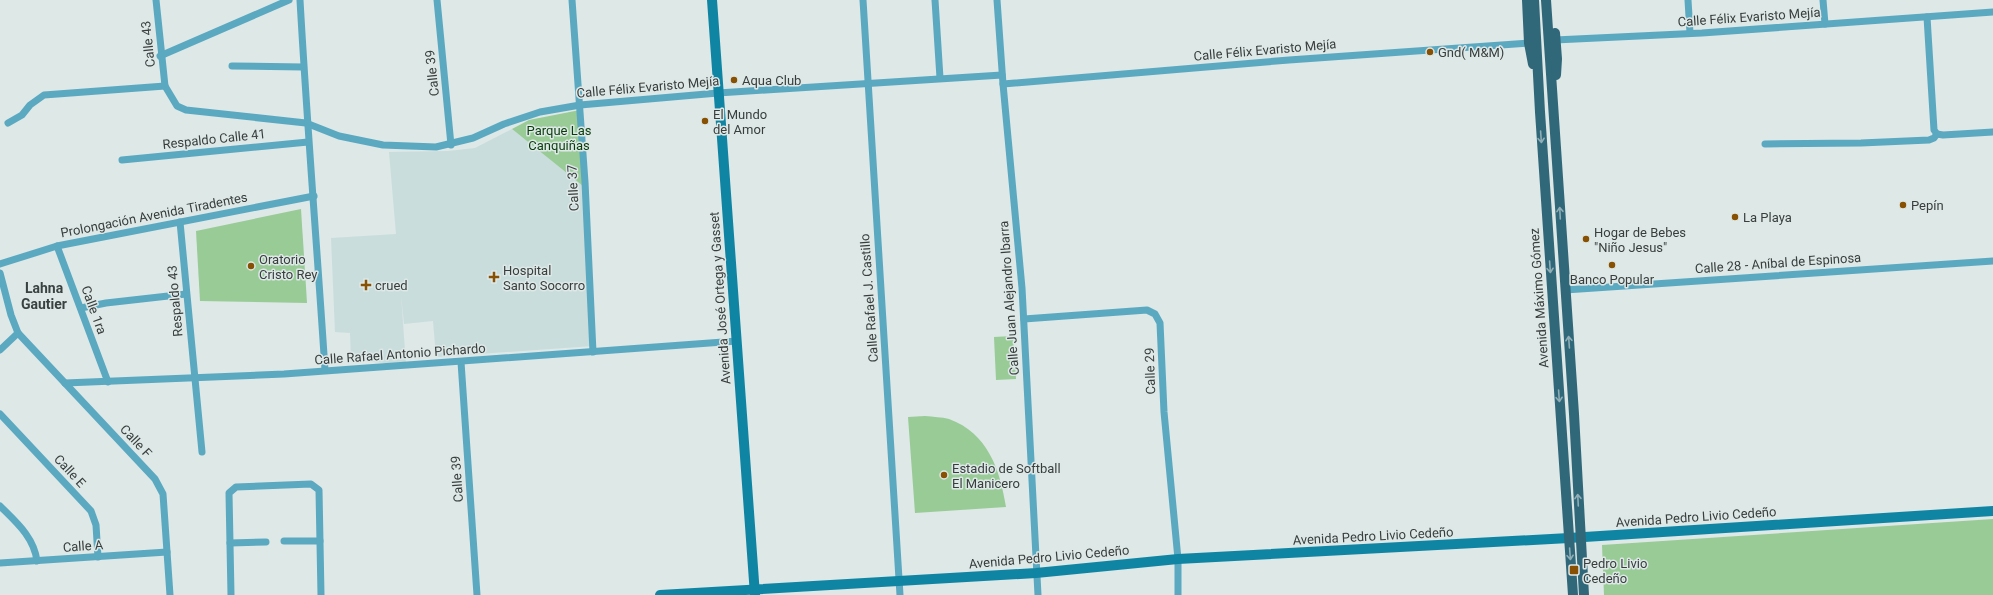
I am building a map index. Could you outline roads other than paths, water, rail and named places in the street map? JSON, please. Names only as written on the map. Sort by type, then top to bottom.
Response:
[{"type":"main road","name":"Avenida José Ortega y Gasset","points":[[712,0],[755,592]]},
{"type":"main road","points":[[1527,0],[1529,43],[1540,112]]},
{"type":"main road","name":"Avenida Máximo Gómez","points":[[1534,0],[1540,112],[1573,595]]},
{"type":"main road","name":"Avenida Máximo Gómez","points":[[1546,0],[1574,414],[1584,595]]},
{"type":"main road","points":[[1553,0],[1557,59],[1554,111]]},
{"type":"main road","name":"Avenida Pedro Livio Cedeño","points":[[660,595],[755,592],[1036,573],[1178,559],[1569,538],[1993,511]]},
{"type":"street","name":"Calle 43","points":[[156,0],[160,56],[165,86]]},
{"type":"street","points":[[160,56],[289,0]]},
{"type":"street","points":[[300,0],[306,123],[314,196],[325,370]]},
{"type":"street","name":"Calle 39","points":[[437,0],[452,144]]},
{"type":"street","name":"Calle 37","points":[[572,0],[580,105],[593,352]]},
{"type":"street","name":"Calle Rafael J. Castillo","points":[[863,0],[900,595]]},
{"type":"street","points":[[935,0],[940,78]]},
{"type":"street","name":"Calle Juan Alejandro lbarra","points":[[997,0],[1002,75],[1024,319],[1038,595]]},
{"type":"street","points":[[1688,0],[1690,33]]},
{"type":"street","points":[[1823,0],[1826,24]]},
{"type":"street","name":"Calle Félix Evaristo Mejía","points":[[1555,40],[1690,33],[1993,12]]},
{"type":"street","points":[[1927,17],[1933,124],[1934,130],[1938,134]]},
{"type":"street","name":"Calle Félix Evaristo Mejía","points":[[1003,84],[1289,60],[1529,43]]},
{"type":"street","points":[[232,66],[303,67]]},
{"type":"street","name":"Calle Félix Evaristo Mejía","points":[[306,123],[339,136],[383,145],[436,147],[473,138],[504,124],[540,112],[580,105],[718,93],[1002,75]]},
{"type":"street","points":[[8,123],[22,114],[44,95],[165,86],[177,106],[186,110],[306,123]]},
{"type":"street","points":[[1765,144],[1861,143],[1929,140],[1938,134],[1993,132]]},
{"type":"street","name":"Respaldo Calle 41","points":[[122,160],[308,142]]},
{"type":"street","name":"Prolongación Avenida Tiradentes","points":[[0,264],[57,246],[314,196]]},
{"type":"street","name":"Respaldo 43","points":[[180,222],[202,452]]},
{"type":"street","name":"Calle 1ra","points":[[57,246],[108,382]]},
{"type":"street","name":"Calle 28 - Aníbal de Espinosa","points":[[1565,290],[1993,261]]},
{"type":"street","points":[[0,350],[18,333],[11,315],[1,278]]},
{"type":"street","points":[[81,308],[106,303],[186,294]]},
{"type":"street","name":"Calle 29","points":[[1024,319],[1146,310],[1155,314],[1160,324],[1164,412],[1178,559],[1178,595]]},
{"type":"street","name":"Calle F","points":[[18,333],[155,479],[163,494],[170,595]]},
{"type":"street","name":"Calle Rafael Antonio Pichardo","points":[[65,383],[194,378],[462,362],[737,341]]},
{"type":"street","name":"Calle 39","points":[[462,362],[477,595]]},
{"type":"street","name":"Calle E","points":[[0,414],[91,511],[96,525],[98,557]]},
{"type":"street","points":[[232,595],[229,493],[236,487],[311,484],[319,490],[321,595]]},
{"type":"street","points":[[0,506],[30,539],[34,546],[37,561]]},
{"type":"street","points":[[284,541],[320,540]]},
{"type":"street","points":[[230,542],[266,542]]},
{"type":"street","name":"Calle A","points":[[0,563],[167,552]]},
{"type":"place","name":"Gnd( M&M)","points":[[1430,52]]},
{"type":"place","name":"Aqua Club","points":[[734,80]]},
{"type":"place","name":"El Mundo del Amor","points":[[705,121]]},
{"type":"place","name":"Pepín","points":[[1903,205]]},
{"type":"place","name":"La Playa","points":[[1735,217]]},
{"type":"place","name":"Hogar de Bebes \"Niño Jesus\"","points":[[1586,239]]},
{"type":"place","name":"Banco Popular","points":[[1612,265]]},
{"type":"place","name":"Oratorio Cristo Rey","points":[[251,266]]},
{"type":"place","name":"Hospital Santo Socorro","points":[[494,277]]},
{"type":"place","name":"crued","points":[[366,285]]},
{"type":"place","name":"Estadio de Softball El Manicero","points":[[944,475]]},
{"type":"place","name":"Pedro Livio Cedeño","points":[[1574,570]]},
{"type":"district","name":"Lahna Gautier","points":[[44,296]]},
{"type":"park label","name":"Parque Las Canquiñas","points":[[559,138]]}]
